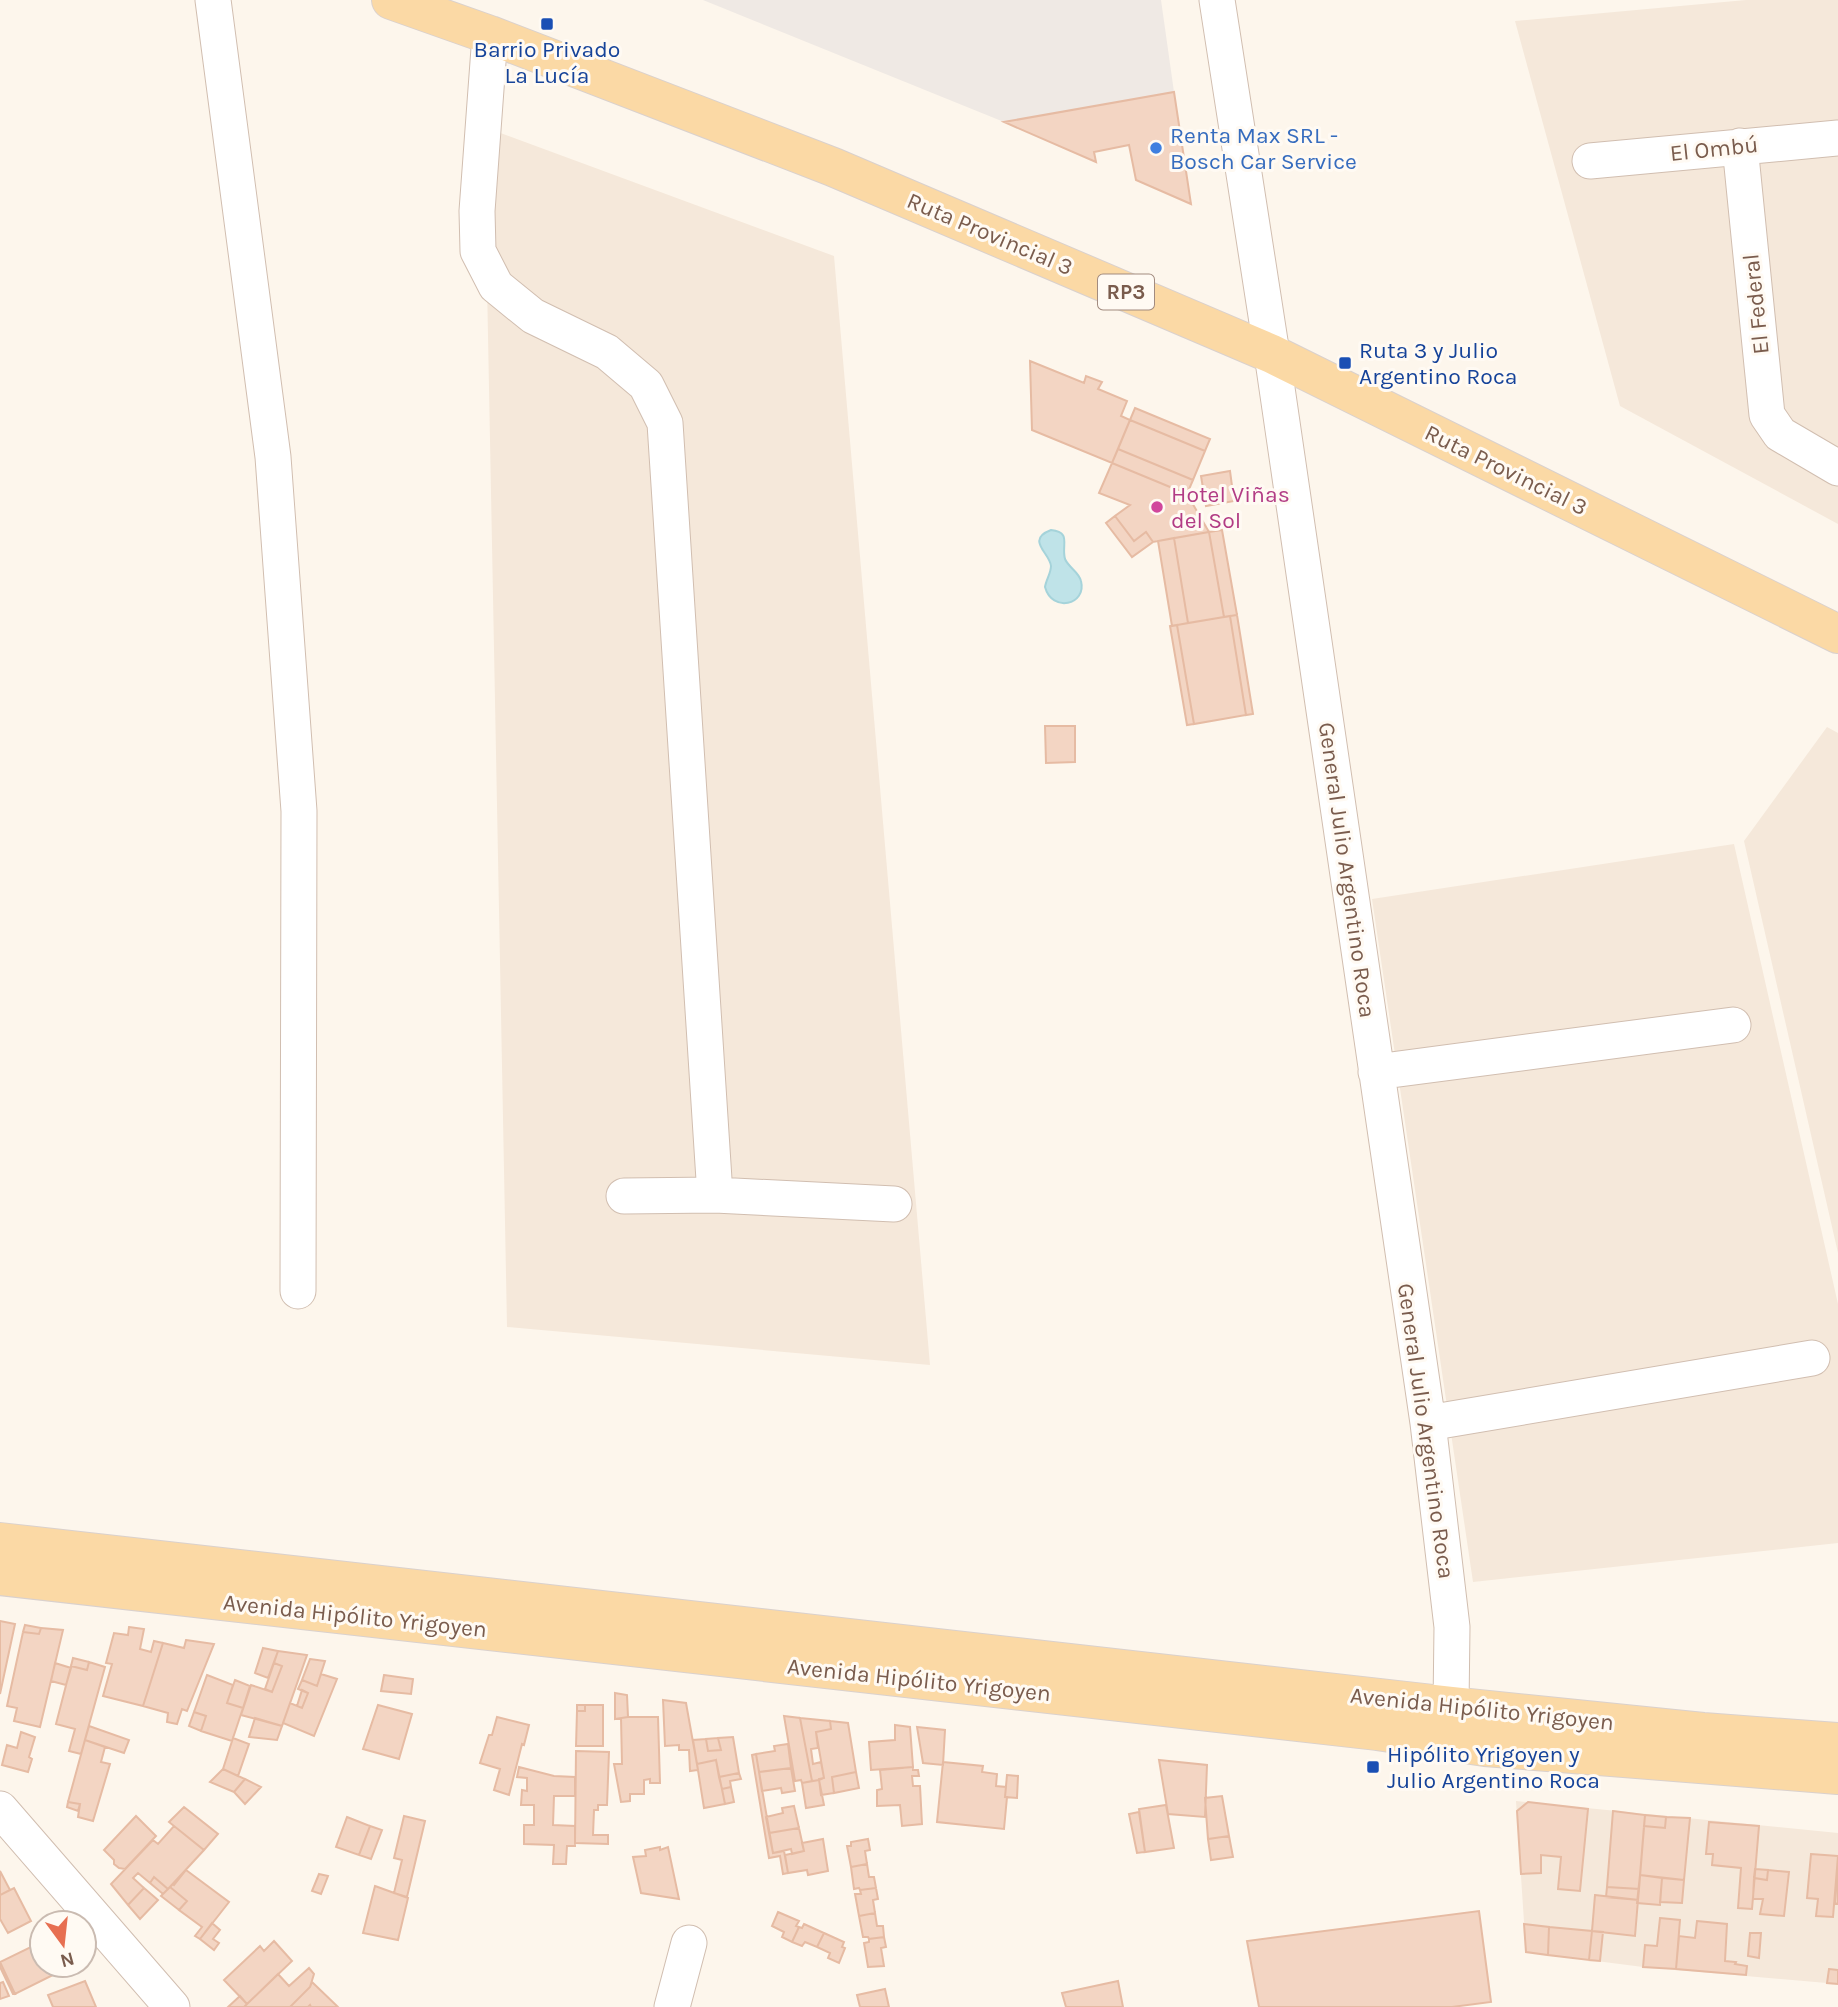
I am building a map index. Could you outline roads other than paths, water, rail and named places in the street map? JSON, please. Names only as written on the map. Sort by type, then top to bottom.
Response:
[{"type":"main road","name":"Ruta Provincial 3","points":[[391,0],[490,35],[834,167],[1272,354],[1838,634]]},
{"type":"main road","name":"Avenida Hipólito Yrigoyen","points":[[0,1542],[1377,1731],[1448,1724],[1703,1732],[1838,1742]]},
{"type":"main road","name":"Avenida Hipólito Yrigoyen","points":[[0,1576],[765,1646]]},
{"type":"main road","name":"Avenida Hipólito Yrigoyen","points":[[1448,1724],[1499,1748],[1838,1775]]},
{"type":"street","points":[[214,0],[274,457],[299,811],[298,1292]]},
{"type":"street","name":"General Julio Argentino Roca","points":[[1217,0],[1272,354],[1427,1423],[1452,1627],[1448,1724]]},
{"type":"street","points":[[490,35],[478,211],[478,251],[496,286],[533,316],[607,352],[646,385],[665,423],[715,1195]]},
{"type":"street","name":"El Ombú","points":[[1590,161],[1838,138]]},
{"type":"street","name":"El Federal","points":[[1740,146],[1767,415],[1780,435],[1838,468]]},
{"type":"street","points":[[1801,447],[1838,443]]},
{"type":"street","points":[[1376,1072],[1733,1025]]},
{"type":"street","points":[[624,1196],[715,1195],[894,1204]]},
{"type":"street","points":[[1427,1423],[1812,1358]]},
{"type":"street","points":[[0,1809],[172,2007]]},
{"type":"street","points":[[672,2007],[690,1943]]},
{"type":"water","points":[[1051,530],[1064,536],[1065,559],[1081,581],[1079,596],[1068,603],[1054,600],[1045,587],[1051,566],[1039,542],[1043,534]]},
{"type":"place","name":"Barrio Privado La Lucía","points":[[547,24]]},
{"type":"place","name":"Renta Max SRL - Bosch Car Service","points":[[1156,148]]},
{"type":"place","name":"Ruta 3 y Julio Argentino Roca","points":[[1345,363]]},
{"type":"place","name":"Hotel Viñas del Sol","points":[[1157,507]]},
{"type":"place","name":"Hipólito Yrigoyen y Julio Argentino Roca","points":[[1373,1767]]}]
